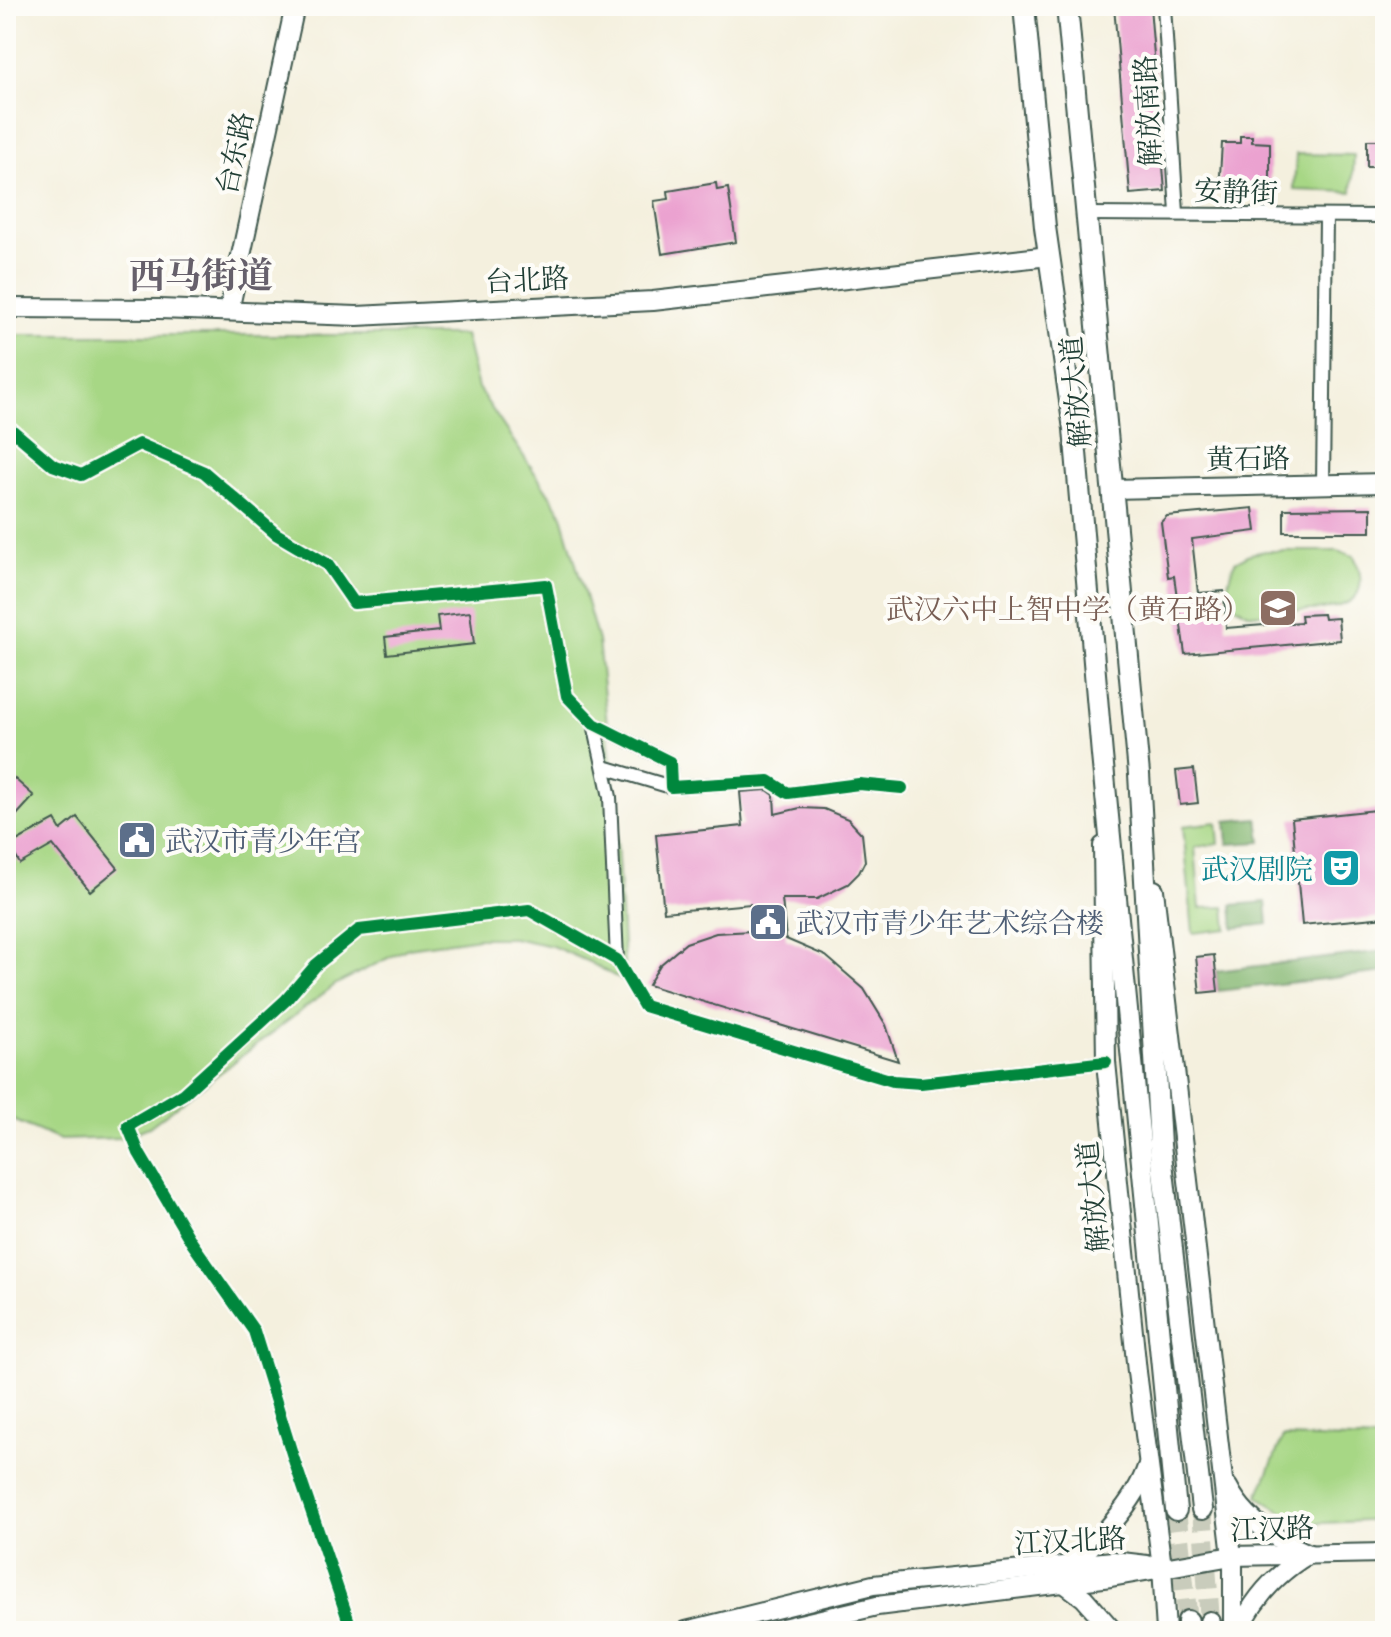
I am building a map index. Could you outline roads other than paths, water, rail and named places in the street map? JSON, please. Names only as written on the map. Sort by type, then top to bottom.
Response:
[{"type":"main road","name":"台东路","points":[[229,311],[295,6]]},
{"type":"main road","name":"解放大道","points":[[1024,6],[1049,256],[1074,429],[1102,755],[1176,1510]]},
{"type":"main road","name":"解放大道","points":[[1067,6],[1139,774],[1175,1054],[1232,1556],[1233,1631]]},
{"type":"main road","name":"台北路","points":[[6,308],[357,316],[653,301],[1049,256]]},
{"type":"main road","name":"黄石路","points":[[1112,489],[1385,483]]},
{"type":"main road","name":"解放大道","points":[[1102,755],[1106,1062],[1137,1372],[1162,1567],[1166,1631]]},
{"type":"main road","name":"解放大道","points":[[1139,774],[1160,1145],[1202,1509]]},
{"type":"main road","points":[[1113,1631],[1066,1574],[1137,1492],[1149,1460]]},
{"type":"main road","points":[[1223,1473],[1237,1503],[1260,1525],[1288,1545],[1309,1554]]},
{"type":"main road","name":"江汉路","points":[[1162,1567],[1232,1556],[1385,1553]]},
{"type":"main road","points":[[1239,1631],[1251,1608],[1268,1587],[1291,1564],[1309,1554]]},
{"type":"main road","name":"江汉北路","points":[[686,1631],[873,1585],[1066,1574],[1111,1577],[1162,1567]]},
{"type":"main road","name":"江汉北路","points":[[770,1631],[877,1606],[1066,1574]]},
{"type":"street","name":"解放南路","points":[[1164,6],[1177,213]]},
{"type":"street","name":"安静街","points":[[1086,214],[1385,216]]},
{"type":"street","points":[[1323,485],[1326,217]]},
{"type":"street","points":[[6,425],[53,465],[81,475],[139,444],[204,472],[276,534],[327,564],[354,603],[546,585],[567,696],[594,724],[670,762],[671,787]]},
{"type":"street","points":[[594,724],[610,797],[617,960],[644,1006],[877,1078],[921,1083],[1106,1062]]},
{"type":"street","points":[[604,767],[671,787],[769,781],[788,793],[859,784],[902,788]]},
{"type":"street","points":[[352,1631],[254,1331],[192,1243],[139,1153],[128,1126],[183,1094],[286,1000],[316,965],[359,930],[529,910],[617,960]]},
{"type":"tunnel","points":[[1202,1509],[1210,1622]]},
{"type":"tunnel","points":[[1176,1510],[1188,1621]]},
{"type":"place","name":"武汉六中上智中学（黄石路）","points":[[1278,608]]},
{"type":"place","name":"武汉市青少年宫","points":[[137,840]]},
{"type":"place","name":"武汉剧院","points":[[1341,868]]},
{"type":"place","name":"武汉市青少年艺术综合楼","points":[[768,922]]},
{"type":"district","name":"西马街道","points":[[201,274]]}]
